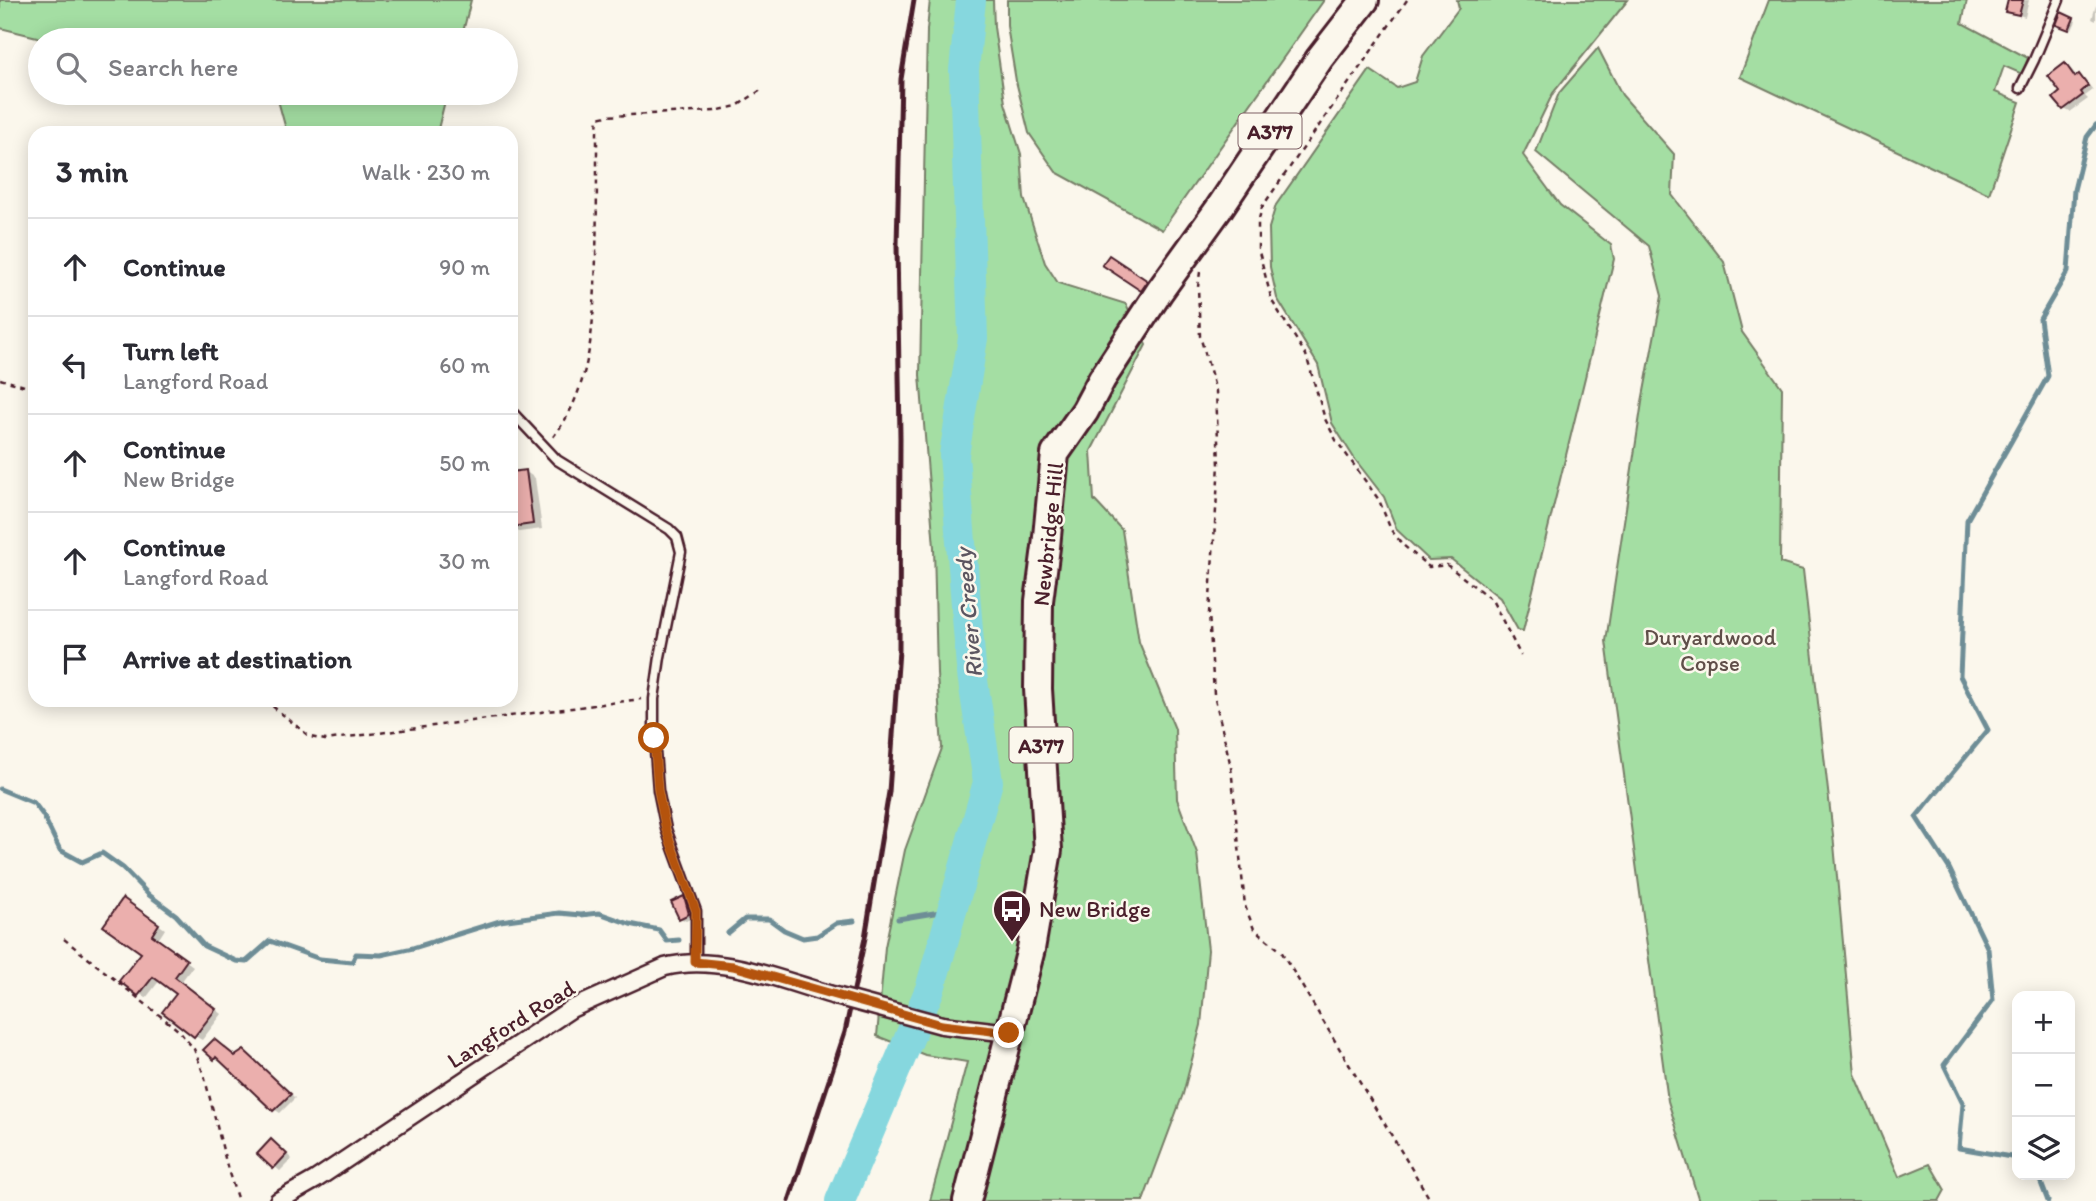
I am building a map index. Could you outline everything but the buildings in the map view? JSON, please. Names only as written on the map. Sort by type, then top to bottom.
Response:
[{"type":"highway","name":"Newbridge Hill","points":[[1009,1033],[1031,949],[1048,850],[1038,689],[1039,601],[1055,454],[1085,411],[1102,379],[1320,58],[1365,0]]},
{"type":"highway","name":"A377","points":[[967,1201],[1009,1033]]},
{"type":"street","name":"Langford Road","points":[[278,1201],[315,1180],[571,1009],[678,963],[733,966],[942,1025],[1009,1033]]},
{"type":"lane","points":[[2020,88],[2059,0]]},
{"type":"lane","points":[[518,418],[557,460],[669,529],[677,537],[681,552],[660,657],[654,699],[654,738],[658,790],[666,830],[696,911],[695,962]]},
{"type":"path","points":[[1407,0],[1262,207],[1258,223],[1258,248],[1272,301],[1306,355],[1325,419],[1336,440],[1379,500],[1391,530],[1429,567],[1447,565],[1492,600],[1521,656]]},
{"type":"path","points":[[545,447],[565,423],[579,388],[590,345],[598,219],[598,118],[715,111],[737,106],[761,90]]},
{"type":"path","points":[[1201,233],[1204,248],[1198,287],[1200,336],[1216,391],[1219,465],[1209,612],[1214,694],[1231,767],[1245,906],[1254,929],[1281,951],[1431,1201]]},
{"type":"path","points":[[0,379],[28,387]]},
{"type":"path","points":[[274,707],[310,737],[325,740],[654,699]]},
{"type":"path","points":[[64,939],[178,1030],[194,1049],[204,1074],[238,1201]]},
{"type":"green space","points":[[0,0],[471,0],[464,28],[28,28],[28,35],[0,28]]},
{"type":"green space","points":[[930,0],[993,0],[994,27],[1005,103],[1021,154],[1024,198],[1045,263],[1058,283],[1126,304],[1146,345],[1091,451],[1094,500],[1122,530],[1139,642],[1175,729],[1177,799],[1197,853],[1208,950],[1201,1025],[1183,1094],[1143,1201],[930,1201],[967,1062],[925,1055],[877,1036],[885,947],[905,850],[942,748],[934,547],[920,375],[927,30]]},
{"type":"green space","points":[[1007,0],[1324,0],[1162,230],[1056,172],[1029,133],[1016,81],[1007,26]]},
{"type":"green space","points":[[1457,0],[1628,0],[1553,93],[1523,155],[1560,205],[1611,245],[1614,259],[1523,631],[1518,630],[1500,598],[1451,559],[1429,560],[1397,530],[1384,497],[1354,458],[1332,423],[1318,365],[1277,298],[1270,267],[1269,228],[1276,205],[1370,70],[1397,88],[1415,82],[1423,56],[1459,8]]},
{"type":"green space","points":[[1769,0],[1967,0],[1962,23],[2028,58],[2022,74],[2004,66],[1995,92],[2020,102],[1989,194],[1740,77]]},
{"type":"green space","name":"Duryardwood Copse","points":[[1598,48],[1622,95],[1674,154],[1672,195],[1724,262],[1742,332],[1782,388],[1780,563],[1803,570],[1834,844],[1855,1074],[1899,1177],[1930,1164],[1945,1190],[1939,1201],[1699,1201],[1668,1101],[1606,641],[1642,402],[1662,296],[1649,246],[1536,152],[1559,93]]},
{"type":"green space","points":[[279,105],[444,105],[439,126],[285,126]]},
{"type":"waterway","name":"River Creedy","points":[[840,1201],[930,989],[988,782],[971,667],[954,455],[973,338],[964,70],[971,0]]},
{"type":"waterway","points":[[2012,1157],[1959,1148],[1963,1104],[1944,1065],[1993,1000],[1988,949],[1949,868],[1916,817],[1988,730],[1960,676],[1967,520],[2048,376],[2040,319],[2068,271],[2074,190],[2087,137],[2096,125]]},
{"type":"waterway","points":[[0,789],[34,803],[60,850],[82,862],[102,853],[176,915],[204,946],[236,961],[246,962],[270,941],[320,959],[352,962],[356,954],[381,955],[500,921],[559,913],[599,913],[630,924],[659,930],[667,941],[679,940]]},
{"type":"waterway","points":[[898,919],[952,910]]},
{"type":"waterway","points":[[728,933],[745,919],[769,919],[784,930],[803,938],[817,936],[837,923],[854,921]]},
{"type":"waterway","points":[[2040,1180],[2048,1201]]},
{"type":"railway","points":[[789,1201],[845,1032],[865,938],[889,792],[899,650],[897,245],[901,79],[914,0]]},
{"type":"place","name":"New Bridge","points":[[1012,943]]},
{"type":"route","points":[[654,738],[658,790],[666,830],[696,911],[695,962],[733,966],[942,1025],[1009,1033]]}]
